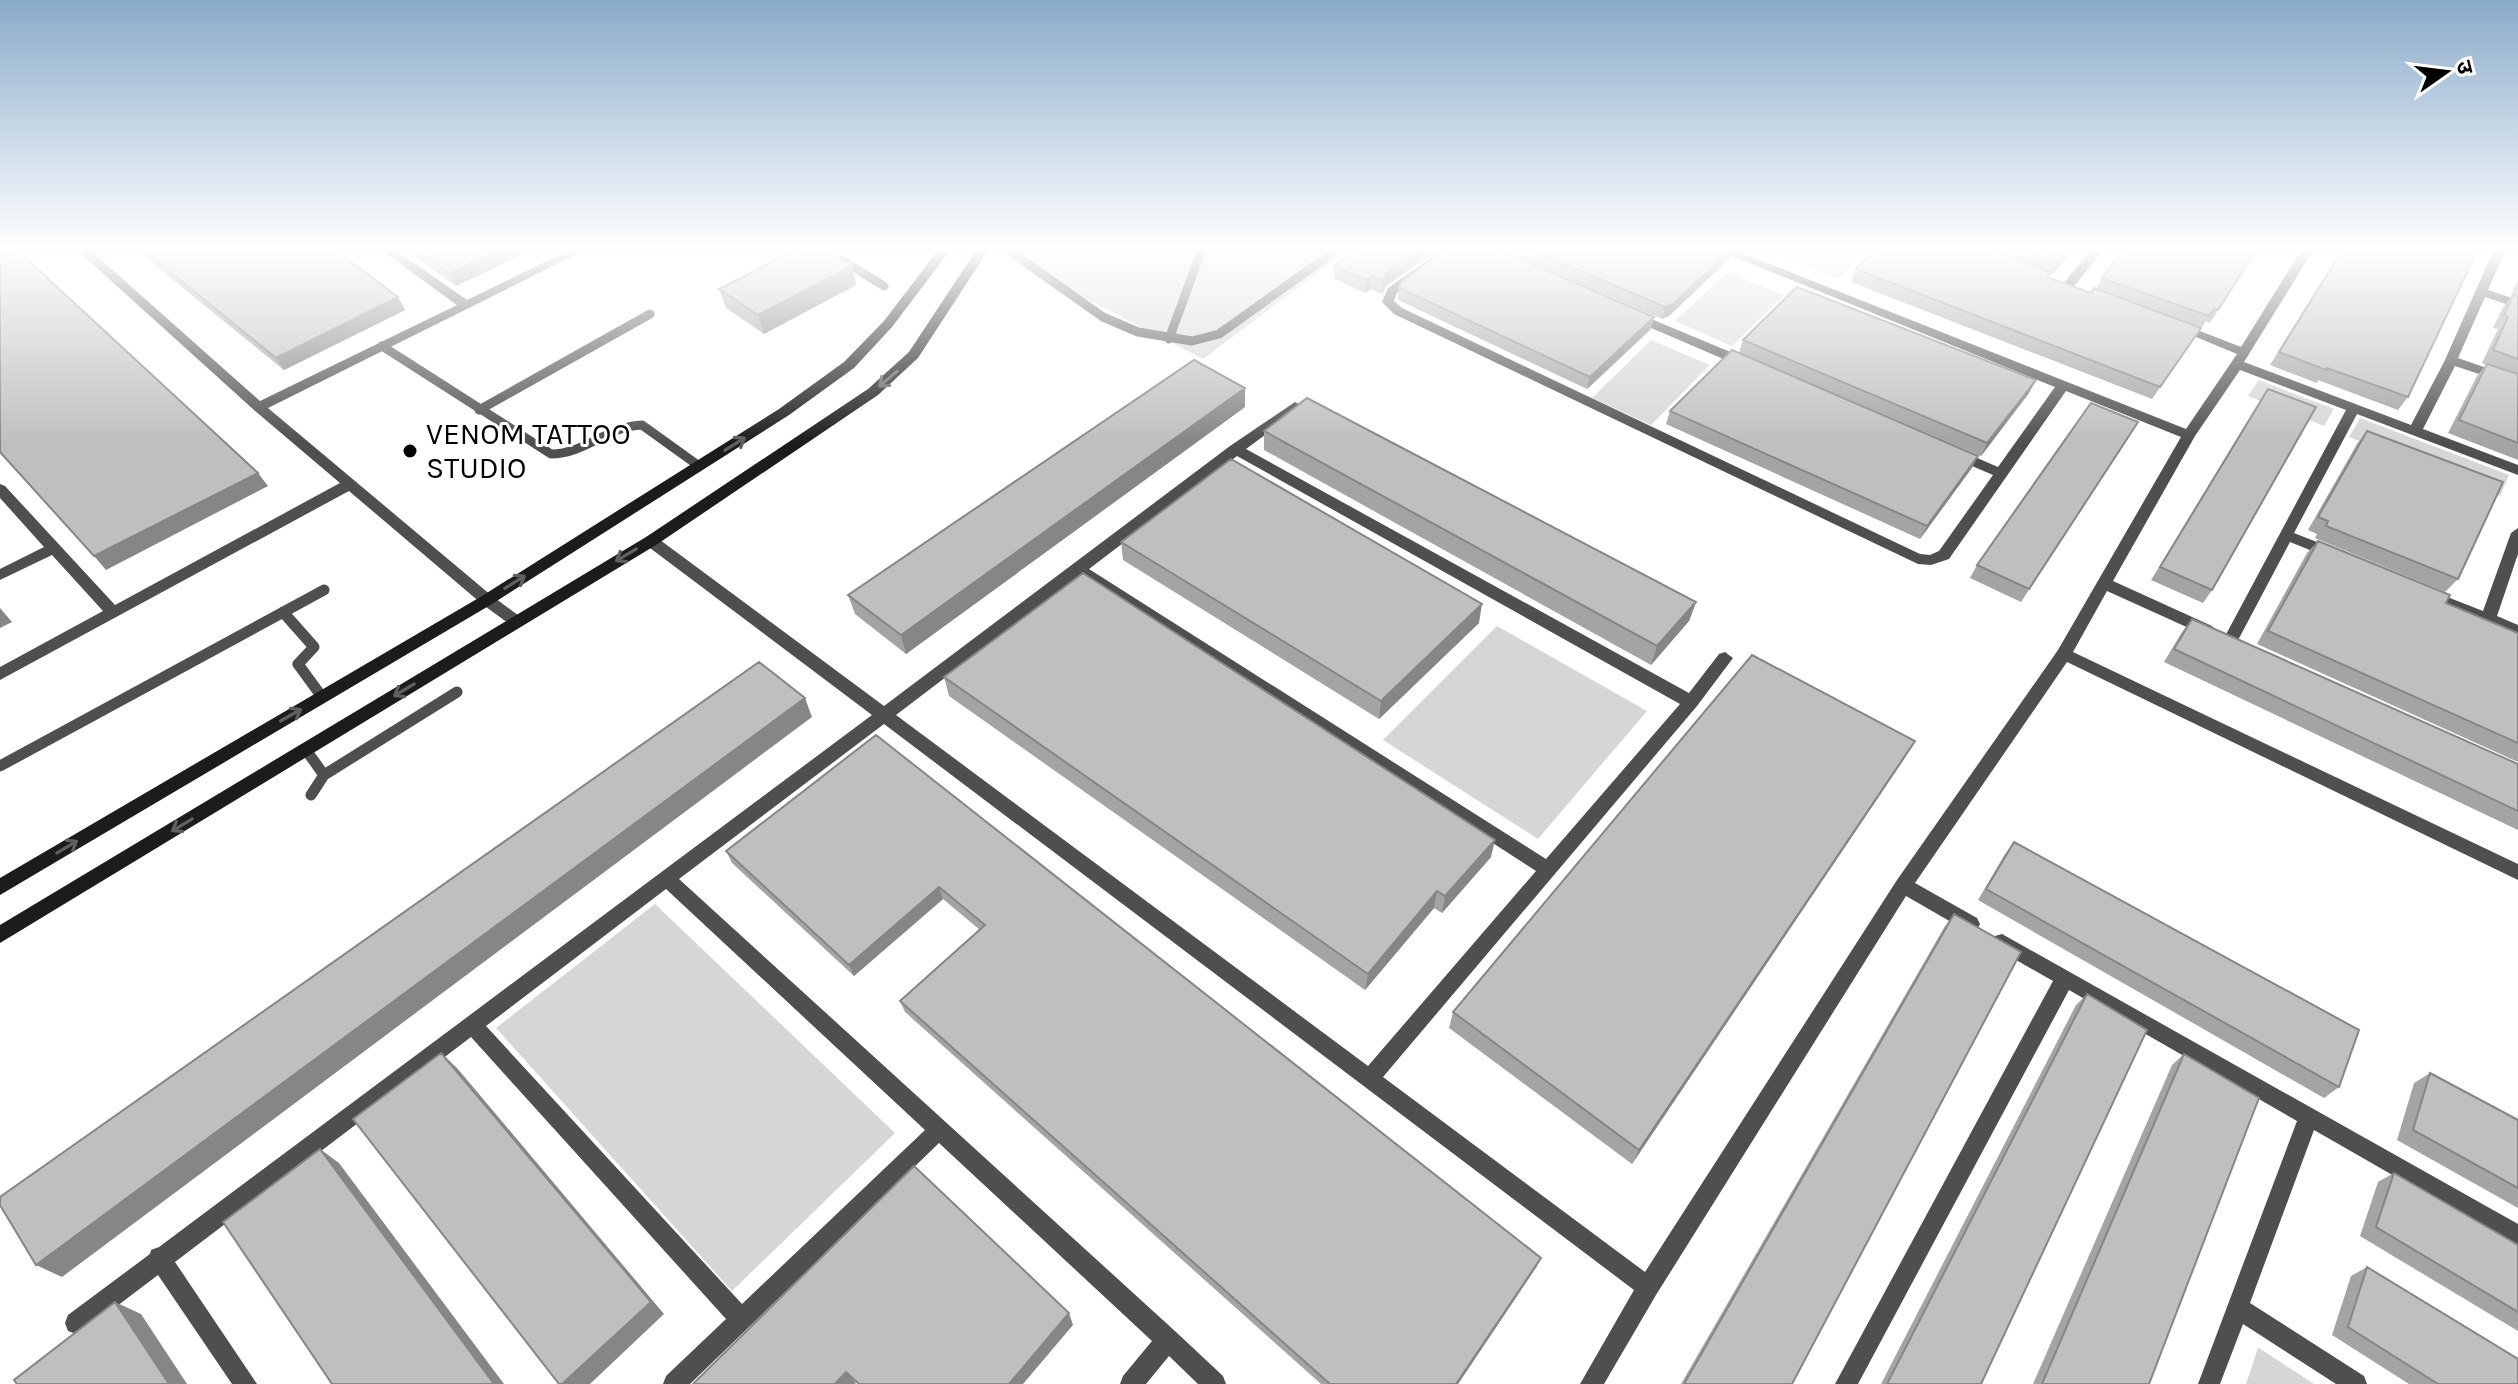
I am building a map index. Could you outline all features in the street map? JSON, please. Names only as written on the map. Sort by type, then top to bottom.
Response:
[{"type":"street","points":[[154,314],[259,407],[517,622]]},
{"type":"street","points":[[259,407],[445,314]]},
{"type":"street","points":[[0,887],[487,600],[784,412],[849,365],[896,314]]},
{"type":"street","points":[[0,935],[651,541],[896,374],[914,355],[941,314]]},
{"type":"street","points":[[1403,314],[1918,559],[1931,560],[1944,555],[2063,385]]},
{"type":"street","points":[[1630,314],[1757,368]]},
{"type":"street","points":[[1883,314],[2189,435]]},
{"type":"street","points":[[1591,1384],[1648,1287],[1903,885],[2064,654],[2189,435],[2268,314]]},
{"type":"street","points":[[2415,431],[2471,314]]},
{"type":"street","points":[[2171,325],[2353,408],[2518,470]]},
{"type":"street","points":[[2451,360],[2518,383]]},
{"type":"street","points":[[76,1323],[1295,406]]},
{"type":"street","points":[[2105,584],[2238,644],[2285,535],[2353,408]]},
{"type":"street","points":[[1235,449],[1691,702]]},
{"type":"street","points":[[1943,449],[2000,473]]},
{"type":"street","points":[[0,674],[350,484]]},
{"type":"street","points":[[0,489],[113,613]]},
{"type":"street","points":[[2488,619],[2518,533]]},
{"type":"street","points":[[2285,535],[2343,559]]},
{"type":"street","points":[[651,541],[1648,1287]]},
{"type":"street","points":[[0,575],[54,548]]},
{"type":"street","points":[[1077,568],[1549,870]]},
{"type":"street","points":[[2415,589],[2518,631]]},
{"type":"street","points":[[2064,654],[2518,872]]},
{"type":"street","points":[[1369,1079],[1549,870],[1725,658]]},
{"type":"street","points":[[667,879],[1215,1384]]},
{"type":"street","points":[[1903,885],[2518,1236]]},
{"type":"street","points":[[1846,1384],[2065,978]]},
{"type":"street","points":[[471,1024],[741,1319]]},
{"type":"street","points":[[2209,1384],[2308,1118]]},
{"type":"street","points":[[674,1384],[939,1130]]},
{"type":"street","points":[[159,1258],[246,1384]]},
{"type":"street","points":[[2238,1308],[2356,1384]]},
{"type":"street","points":[[1131,1384],[1168,1340]]},
{"type":"lane","points":[[479,410],[650,314]]},
{"type":"lane","points":[[1098,314],[1138,332],[1192,341],[1219,334],[1248,314]]},
{"type":"lane","points":[[1169,339],[1178,314]]},
{"type":"lane","points":[[382,346],[551,454],[558,455],[620,426],[642,425],[699,466]]},
{"type":"lane","points":[[0,766],[324,590]]},
{"type":"lane","points":[[283,612],[314,647],[298,664],[322,697]]},
{"type":"lane","points":[[311,795],[324,775],[457,692]]},
{"type":"lane","points":[[306,750],[324,775]]},
{"type":"shaded area","points":[[1115,314],[1264,314],[1203,359]]},
{"type":"shaded area","points":[[1683,314],[1765,314],[1732,346],[1675,321]]},
{"type":"shaded area","points":[[1651,340],[1710,365],[1651,425],[1592,398]]},
{"type":"shaded area","points":[[2259,380],[2334,409],[2324,426],[2248,396]]},
{"type":"shaded area","points":[[2360,418],[2509,475],[2500,496],[2349,437]]},
{"type":"shaded area","points":[[1497,626],[1647,711],[1538,839],[1383,740]]},
{"type":"shaded area","points":[[655,904],[895,1133],[732,1291],[496,1028]]},
{"type":"shaded area","points":[[2259,1348],[2314,1384],[2246,1384]]},
{"type":"building","points":[[0,314],[86,314],[258,473],[94,556],[0,452]]},
{"type":"building","points":[[221,314],[365,314],[276,358]]},
{"type":"building","points":[[1454,314],[1646,314],[1654,317],[1590,377]]},
{"type":"building","points":[[1770,314],[1865,314],[2036,380],[1987,443],[1743,340]]},
{"type":"building","points":[[1971,314],[2162,314],[2201,328],[2160,387]]},
{"type":"building","points":[[2303,314],[2447,314],[2408,397],[2279,352]]},
{"type":"building","points":[[2518,314],[2518,359],[2493,350],[2508,317],[2504,315]]},
{"type":"building","points":[[1732,350],[1978,456],[1927,526],[1670,411]]},
{"type":"building","points":[[1194,360],[1245,388],[901,635],[848,595]]},
{"type":"building","points":[[2487,364],[2518,374],[2518,443],[2459,420]]},
{"type":"building","points":[[2268,389],[2316,407],[2212,590],[2160,567]]},
{"type":"building","points":[[1307,398],[1696,602],[1657,646],[1264,431]]},
{"type":"building","points":[[2091,403],[2138,422],[2029,589],[1977,565]]},
{"type":"building","points":[[2367,431],[2503,482],[2458,579],[2326,526],[2328,521],[2318,517]]},
{"type":"building","points":[[1231,459],[1482,604],[1381,701],[1121,542]]},
{"type":"building","points":[[2318,541],[2450,595],[2446,603],[2518,633],[2518,743],[2268,631]]},
{"type":"building","points":[[1083,573],[1495,840],[1445,896],[1437,891],[1368,974],[944,677]]},
{"type":"building","points":[[2192,619],[2518,764],[2518,811],[2174,649]]},
{"type":"building","points":[[1752,655],[1915,741],[1639,1150],[1453,1012]]},
{"type":"building","points":[[759,662],[805,698],[36,1265],[0,1205],[0,1197]]},
{"type":"building","points":[[876,735],[1541,1258],[1456,1384],[1330,1384],[900,1001],[985,925],[939,887],[849,965],[726,851]]},
{"type":"building","points":[[2014,842],[2359,1030],[2339,1087],[1986,889]]},
{"type":"building","points":[[1954,914],[2021,952],[1792,1384],[1684,1384]]},
{"type":"building","points":[[2087,994],[2147,1030],[1981,1384],[1887,1384]]},
{"type":"building","points":[[441,1053],[651,1302],[562,1384],[353,1119]]},
{"type":"building","points":[[2184,1054],[2259,1098],[2149,1384],[2042,1384]]},
{"type":"building","points":[[2430,1073],[2518,1120],[2518,1188],[2413,1130]]},
{"type":"building","points":[[320,1149],[494,1384],[332,1384],[223,1222]]},
{"type":"building","points":[[914,1166],[1069,1313],[1009,1384],[859,1384],[846,1372],[835,1384],[693,1384]]},
{"type":"building","points":[[2394,1173],[2518,1245],[2518,1312],[2376,1227]]},
{"type":"building","points":[[2367,1267],[2518,1359],[2518,1384],[2438,1384],[2348,1327]]},
{"type":"building","points":[[115,1302],[169,1384],[17,1384],[14,1380]]},
{"type":"place","name":"VENOM TATTOO STUDIO","points":[[410,451]]}]
